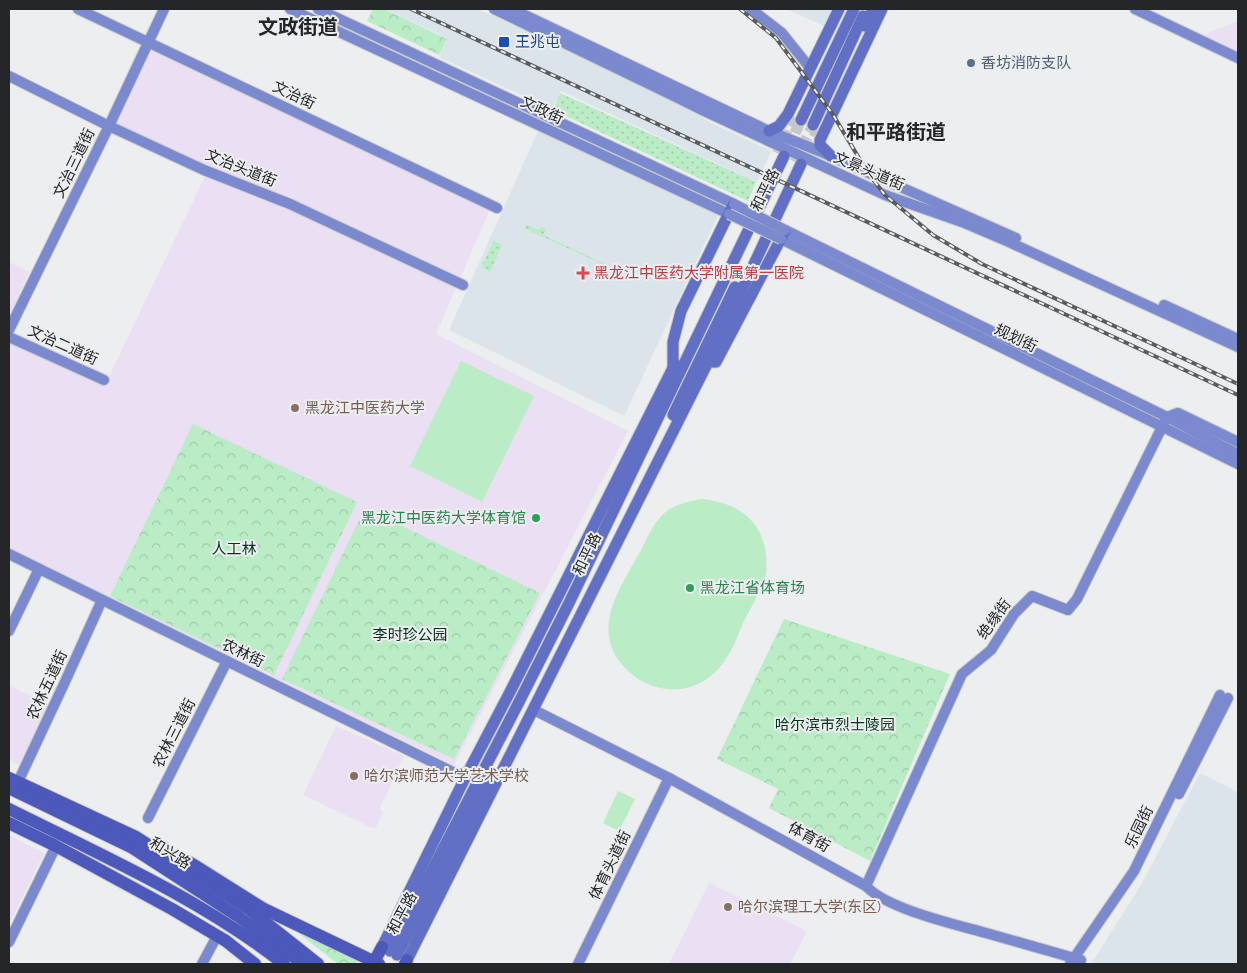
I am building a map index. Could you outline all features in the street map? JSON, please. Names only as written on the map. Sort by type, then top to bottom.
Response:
[{"type":"highway","name":"和兴路","points":[[12,783],[75,809],[250,910],[318,964]]},
{"type":"highway","name":"和兴路","points":[[12,783],[133,842],[194,865],[264,909],[375,964]]},
{"type":"highway","points":[[9,809],[176,892],[236,929],[284,964]]},
{"type":"highway","points":[[9,823],[172,908],[217,936],[256,964]]},
{"type":"highway","name":"和兴路","points":[[133,842],[181,879],[239,917],[303,964]]},
{"type":"highway","points":[[52,844],[150,879]]},
{"type":"highway","points":[[375,964],[396,955]]},
{"type":"main road","points":[[769,131],[779,126],[788,114],[839,9]]},
{"type":"main road","points":[[846,9],[798,119],[854,9]]},
{"type":"main road","points":[[867,9],[815,127],[873,9]]},
{"type":"main road","points":[[831,156],[820,145],[820,140],[882,9]]},
{"type":"main road","name":"和平路","points":[[396,955],[689,352],[780,154],[673,369]]},
{"type":"main road","name":"和平路","points":[[396,955],[528,707],[704,362],[798,163]]},
{"type":"main road","points":[[672,387],[674,342],[681,311],[731,209]]},
{"type":"main road","points":[[396,955],[427,918],[534,710],[704,362],[716,362],[783,234]]},
{"type":"main road","points":[[396,955],[465,778],[673,369]]},
{"type":"street","name":"文治街","points":[[78,9],[498,208]]},
{"type":"street","name":"文治三道街","points":[[9,330],[164,9]]},
{"type":"street","name":"文政街","points":[[290,9],[731,209]]},
{"type":"street","name":"文政街","points":[[318,9],[783,234]]},
{"type":"street","name":"文景头道街","points":[[494,9],[716,117],[885,195],[962,222],[1012,243],[1238,347]]},
{"type":"street","name":"文景头道街","points":[[512,9],[769,131],[831,156],[1238,339]]},
{"type":"street","points":[[751,9],[782,33],[810,68]]},
{"type":"street","points":[[1135,9],[1238,58]]},
{"type":"street","name":"文治头道街","points":[[9,76],[109,126],[204,170],[290,204],[463,285]]},
{"type":"street","name":"规划街","points":[[783,234],[1165,422],[1238,464]]},
{"type":"street","name":"文治二道街","points":[[9,337],[104,380]]},
{"type":"street","points":[[673,369],[689,352]]},
{"type":"street","name":"规划街","points":[[1165,422],[1178,413],[1238,442]]},
{"type":"street","points":[[1165,422],[1238,454]]},
{"type":"street","name":"绝缘街","points":[[866,886],[962,674],[991,650],[1014,614],[1032,596],[1068,610],[1077,599],[1165,422]]},
{"type":"street","name":"农林街","points":[[9,554],[465,778]]},
{"type":"street","points":[[9,631],[39,569]]},
{"type":"street","name":"农林五道街","points":[[12,783],[64,684],[102,600]]},
{"type":"street","name":"农林三道街","points":[[148,818],[227,661]]},
{"type":"street","name":"乐园街","points":[[1076,961],[1134,871],[1224,696]]},
{"type":"street","name":"体育街","points":[[534,710],[669,778],[866,886],[883,898],[923,916],[1076,961]]},
{"type":"street","name":"体育头道街","points":[[578,964],[669,778]]},
{"type":"street","points":[[9,942],[52,844]]},
{"type":"street","points":[[202,964],[217,936]]},
{"type":"shaded area","points":[[385,9],[478,9],[674,101],[711,123],[771,151],[757,182],[561,91],[552,109],[439,57],[447,38]]},
{"type":"shaded area","points":[[787,9],[833,9],[824,26]]},
{"type":"shaded area","points":[[1238,21],[1238,51],[1204,35]]},
{"type":"shaded area","name":"黑龙江中医药大学","points":[[150,50],[490,209],[436,334],[628,431],[454,765],[9,548],[9,341],[105,385],[209,168],[115,124]]},
{"type":"shaded area","name":"黑龙江中医药大学附属第一医院","points":[[538,131],[718,215],[624,416],[449,330]]},
{"type":"shaded area","points":[[9,262],[29,272],[9,317]]},
{"type":"shaded area","points":[[9,686],[49,704],[21,766],[9,760]]},
{"type":"shaded area","name":"哈尔滨师范大学艺术学校","points":[[336,726],[404,756],[380,808],[383,813],[375,829],[303,795]]},
{"type":"shaded area","points":[[1200,773],[1238,792],[1238,964],[1091,964],[1141,885]]},
{"type":"shaded area","points":[[9,835],[44,853],[9,924]]},
{"type":"shaded area","name":"哈尔滨理工大学(东区)","points":[[709,883],[807,931],[790,964],[669,964]]},
{"type":"green space","points":[[373,9],[384,9],[447,39],[439,55],[367,21]]},
{"type":"green space","points":[[560,93],[756,182],[748,201],[553,110]]},
{"type":"green space","points":[[527,225],[539,230],[541,226],[546,228],[543,235],[603,263],[524,228]]},
{"type":"green space","points":[[494,241],[502,245],[490,272],[481,267]]},
{"type":"green space","points":[[461,361],[534,396],[482,502],[410,466]]},
{"type":"green space","name":"人工林","points":[[193,424],[357,502],[274,675],[110,596]]},
{"type":"green space","name":"黑龙江省体育场","points":[[702,499],[734,507],[757,527],[765,548],[766,575],[732,648],[717,670],[706,680],[693,686],[665,689],[637,678],[625,668],[614,654],[609,639],[609,624],[612,609],[624,580],[660,517],[674,507],[686,502]]},
{"type":"green space","name":"李时珍公园","points":[[365,508],[540,593],[454,759],[282,679]]},
{"type":"green space","name":"哈尔滨市烈士陵园","points":[[784,619],[950,674],[870,861],[769,808],[778,789],[717,759]]},
{"type":"green space","points":[[618,791],[635,799],[619,831],[603,823]]},
{"type":"green space","points":[[275,915],[360,955],[356,964],[338,964]]},
{"type":"tunnel","points":[[777,153],[794,117]]},
{"type":"tunnel","points":[[788,148],[801,120]]},
{"type":"tunnel","points":[[795,162],[813,125]]},
{"type":"tunnel","points":[[801,164],[818,128]]},
{"type":"railway","points":[[411,9],[1238,395]]},
{"type":"railway","points":[[740,9],[776,38],[832,113],[868,173],[885,195],[933,235],[982,264],[1238,384]]},
{"type":"place","name":"王兆屯","points":[[504,42]]},
{"type":"place","name":"香坊消防支队","points":[[971,63]]},
{"type":"place","name":"黑龙江中医药大学附属第一医院","points":[[583,273]]},
{"type":"place","name":"黑龙江中医药大学","points":[[295,408]]},
{"type":"place","name":"黑龙江中医药大学体育馆","points":[[536,518]]},
{"type":"place","name":"黑龙江省体育场","points":[[690,588]]},
{"type":"place","name":"哈尔滨师范大学艺术学校","points":[[354,776]]},
{"type":"place","name":"哈尔滨理工大学(东区)","points":[[728,907]]},
{"type":"district","name":"文政街道","points":[[298,27]]},
{"type":"district","name":"和平路街道","points":[[896,132]]}]
